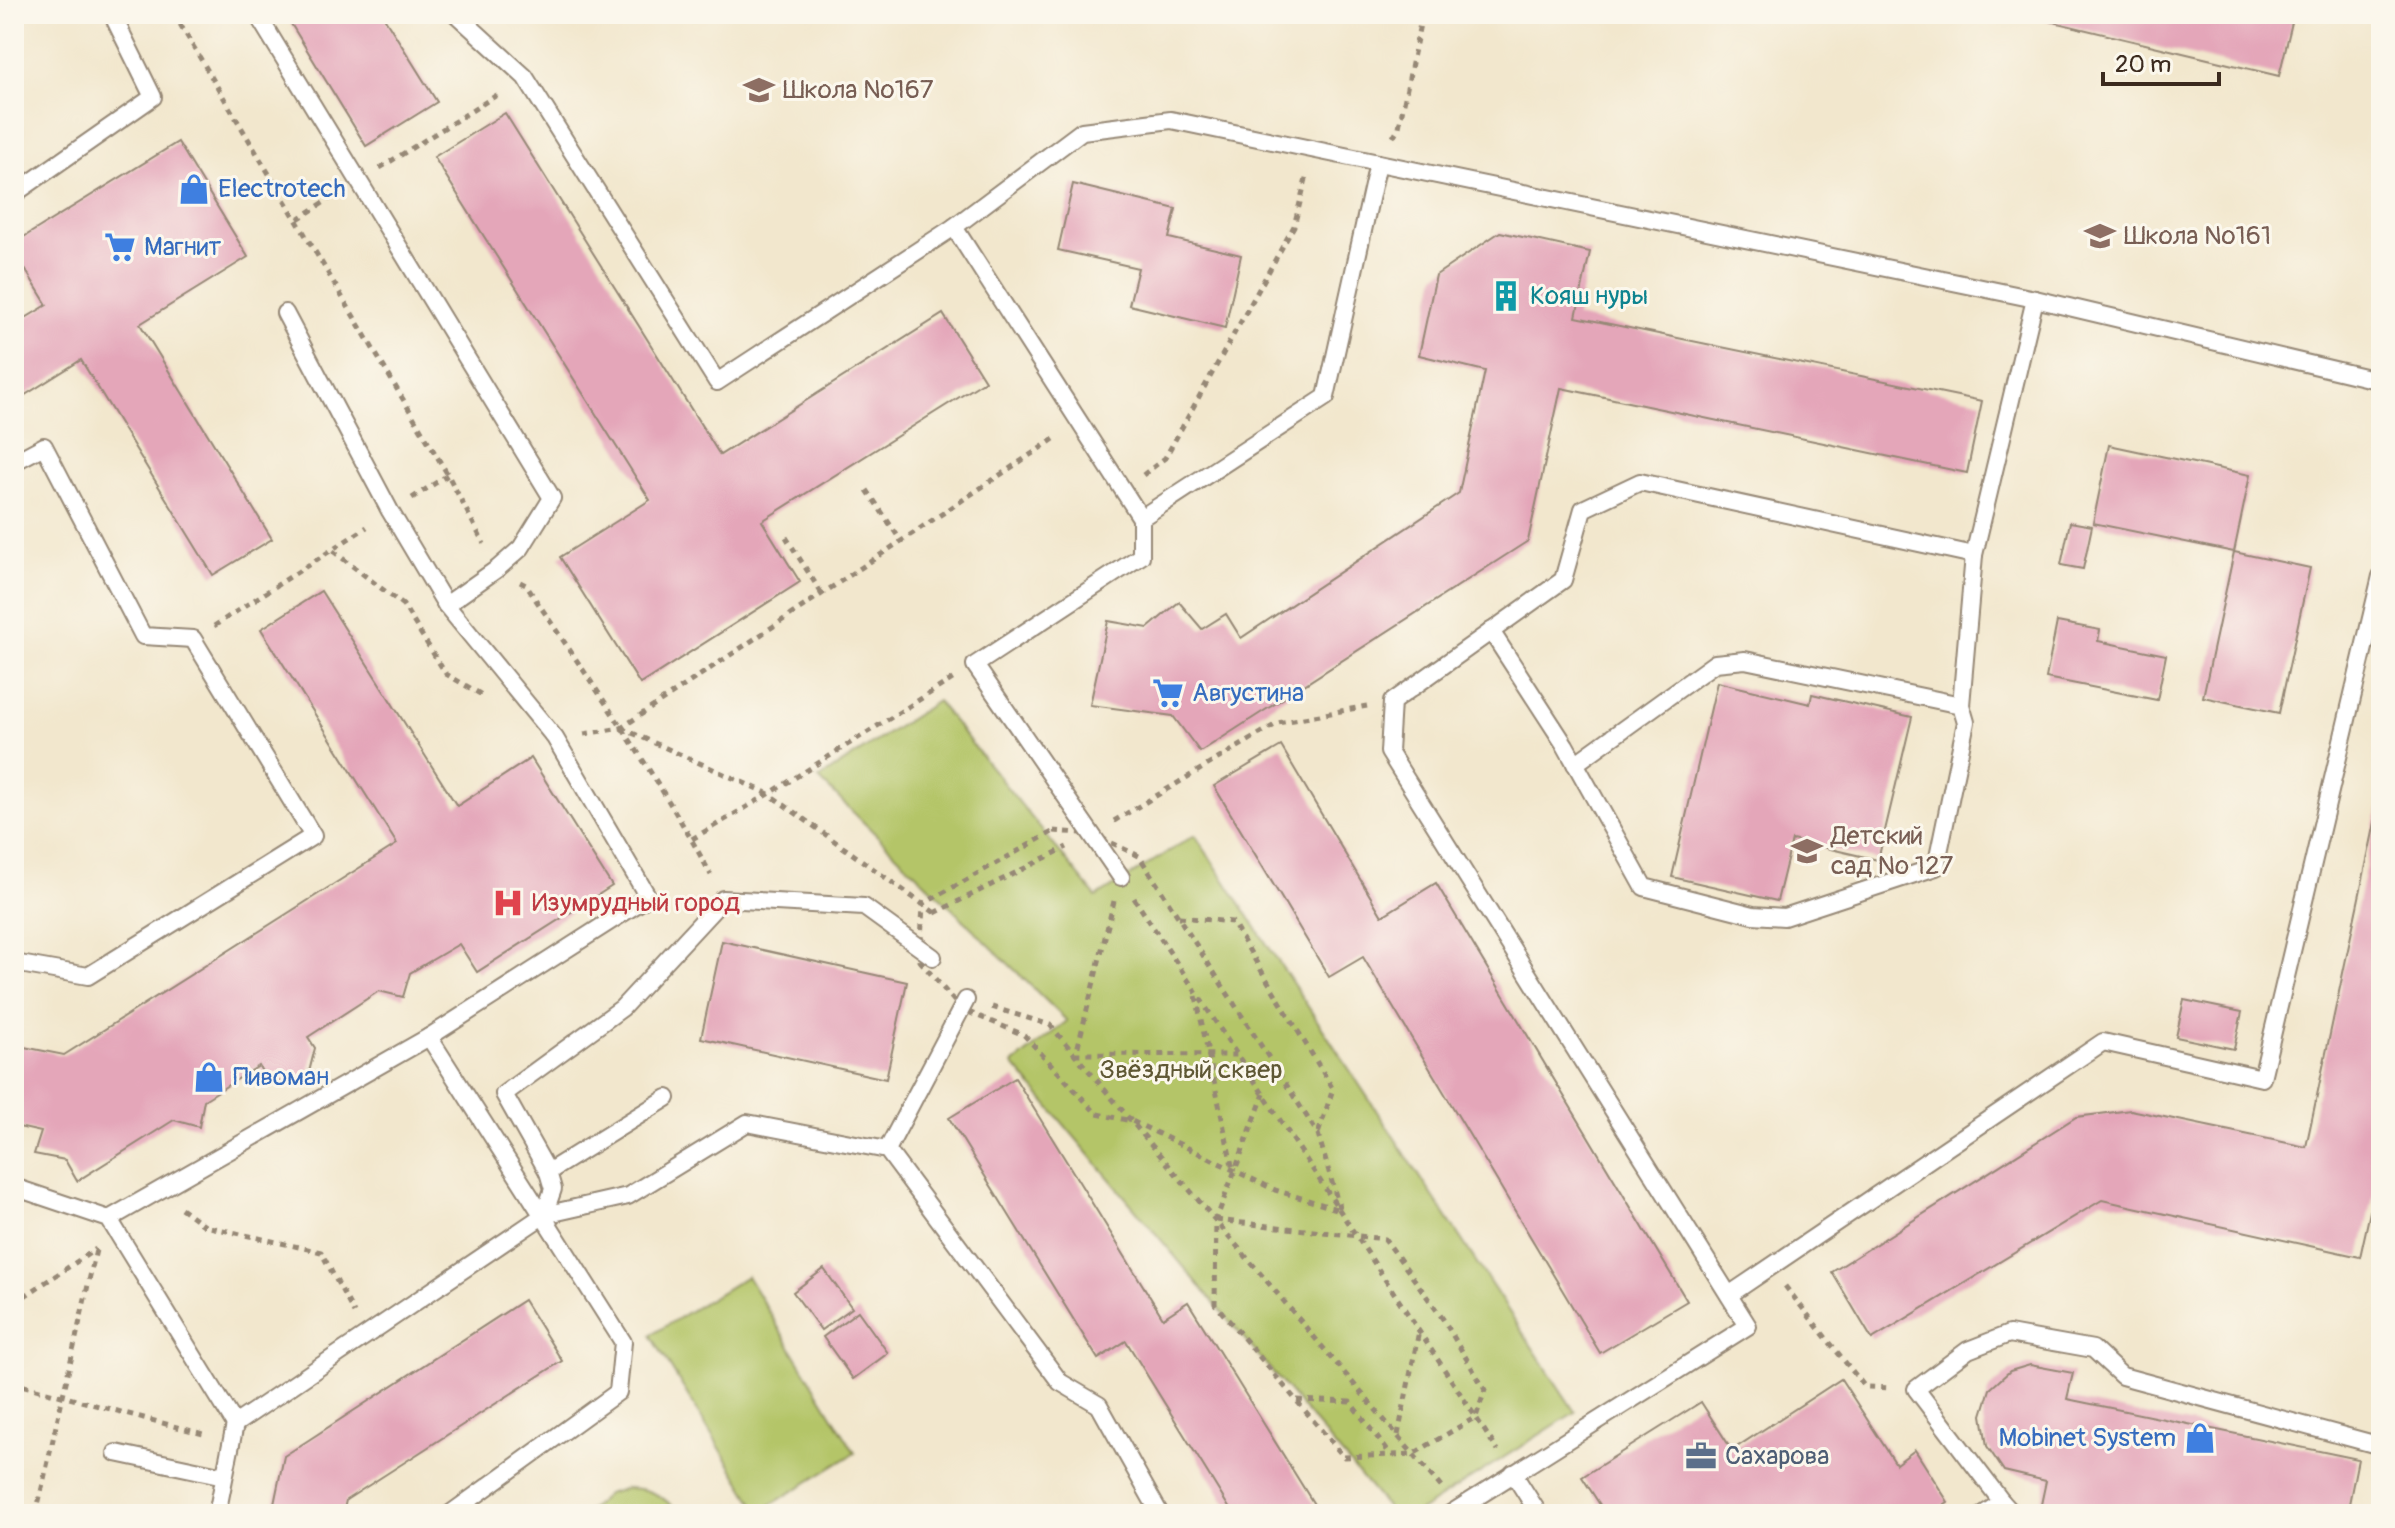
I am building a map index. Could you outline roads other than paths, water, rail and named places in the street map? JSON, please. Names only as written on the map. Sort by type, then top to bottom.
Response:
[{"type":"lane","points":[[14,194],[153,97],[112,14]]},
{"type":"lane","points":[[257,14],[552,498],[521,548],[446,605]]},
{"type":"lane","points":[[456,14],[525,77],[717,382],[954,227],[1082,131],[1171,120],[2035,299],[2381,381]]},
{"type":"lane","points":[[1141,518],[1326,397],[1378,163]]},
{"type":"lane","points":[[954,227],[1141,518],[1141,556],[975,665],[1121,877]]},
{"type":"lane","points":[[1491,631],[1575,764],[1644,887],[1753,915],[1784,917],[1936,867],[1966,722],[1961,705],[1974,555],[2035,299]]},
{"type":"lane","points":[[109,1219],[429,1037],[648,897],[555,738],[446,605],[390,511],[285,313]]},
{"type":"lane","points":[[14,462],[44,446],[143,636],[193,639],[313,836],[88,976],[14,963]]},
{"type":"lane","points":[[1454,1511],[1748,1326],[1389,752],[1392,702],[1563,580],[1583,509],[1640,482],[1974,555]]},
{"type":"lane","points":[[1729,1295],[2103,1042],[2262,1078],[2381,576]]},
{"type":"lane","points":[[1575,764],[1715,663],[1745,660],[1961,705]]},
{"type":"lane","points":[[544,1215],[553,1189],[548,1172],[504,1094],[622,1008],[723,899],[864,907],[927,952]]},
{"type":"lane","points":[[887,1150],[963,1004]]},
{"type":"lane","points":[[429,1037],[623,1342],[618,1392],[450,1514]]},
{"type":"lane","points":[[548,1172],[667,1098]]},
{"type":"lane","points":[[217,1514],[233,1433],[366,1335],[544,1215],[628,1196],[747,1123],[887,1150],[1060,1382],[1099,1405],[1160,1514]]},
{"type":"lane","points":[[14,1187],[109,1219],[233,1433]]},
{"type":"lane","points":[[1984,1514],[2007,1508],[1916,1389],[1968,1350],[2009,1334],[2093,1349],[2122,1376],[2381,1446]]},
{"type":"lane","points":[[116,1453],[224,1476]]},
{"type":"lane","points":[[1513,1473],[1539,1514]]},
{"type":"place","name":"Школа №167","points":[[759,90]]},
{"type":"place","name":"Electrotech","points":[[194,189]]},
{"type":"place","name":"Школа №161","points":[[2100,236]]},
{"type":"place","name":"Магнит","points":[[120,247]]},
{"type":"place","name":"Кояш нуры","points":[[1506,296]]},
{"type":"place","name":"Августина","points":[[1168,693]]},
{"type":"place","name":"Детский сад № 127","points":[[1807,851]]},
{"type":"place","name":"Изумрудный город","points":[[508,903]]},
{"type":"place","name":"Пивоман","points":[[209,1077]]},
{"type":"place","name":"Mobinet System","points":[[2200,1438]]},
{"type":"place","name":"Сахарова","points":[[1701,1456]]},
{"type":"park label","name":"Звёздный сквер","points":[[1191,1070]]}]
